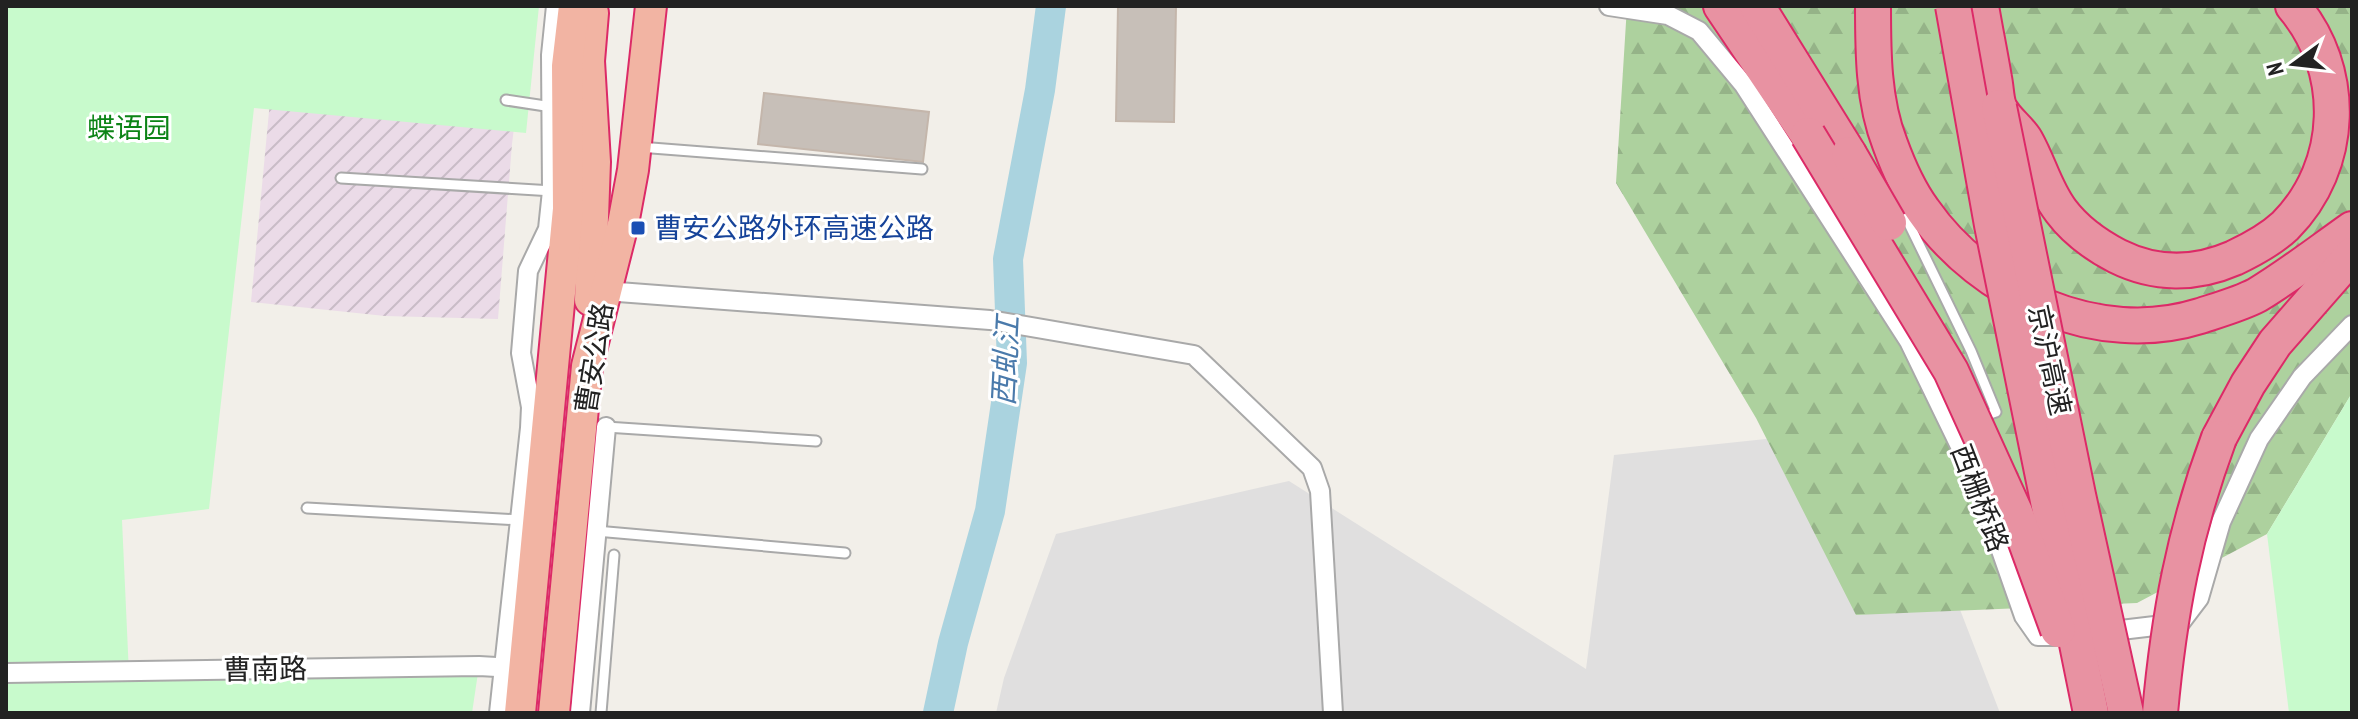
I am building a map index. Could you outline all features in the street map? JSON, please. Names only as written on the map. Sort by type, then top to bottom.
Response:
[{"type":"highway","name":"曹安公路","points":[[520,713],[514,668],[560,192],[559,108],[574,6]]},
{"type":"highway","points":[[587,366],[595,162],[589,61],[594,6]]},
{"type":"highway","name":"曹安公路","points":[[554,713],[571,677],[595,426],[587,366],[623,224],[651,6]]},
{"type":"highway","points":[[1873,6],[1878,99],[1889,143],[1922,210],[1978,268],[2040,306],[2100,323],[2137,325],[2198,317],[2255,296],[2352,229]]},
{"type":"highway","name":"京沪高速","points":[[1953,6],[1992,225],[2088,713]]},
{"type":"highway","name":"京沪高速","points":[[1981,6],[2072,464],[2126,713]]},
{"type":"highway","points":[[1999,107],[2025,140],[2040,176],[2061,212],[2093,243],[2133,264],[2175,272],[2213,267],[2250,250],[2284,227],[2309,196],[2325,157],[2333,113],[2328,65],[2310,25],[2293,6]]},
{"type":"highway","points":[[1736,10],[1889,223],[1962,364],[1994,438],[2020,510],[2077,695],[2088,713]]},
{"type":"highway","points":[[2160,713],[2170,614],[2182,554],[2200,488],[2219,438],[2248,384],[2275,343],[2352,255]]},
{"type":"street","points":[[556,6],[551,55],[559,108]]},
{"type":"street","name":"西栅桥路","points":[[1609,6],[1668,15],[1699,31],[1744,85],[1909,341],[1976,479],[2024,616],[2038,636],[2056,638],[2180,623],[2199,598],[2221,522],[2259,439],[2302,377],[2352,325]]},
{"type":"street","points":[[605,291],[990,320],[1194,355],[1312,468],[1320,491],[1333,713]]},
{"type":"street","points":[[499,713],[514,668]]},
{"type":"street","name":"曹南路","points":[[6,673],[514,668]]},
{"type":"street","points":[[571,677],[580,713]]},
{"type":"lane","points":[[1865,86],[1867,100]]},
{"type":"lane","points":[[506,100],[559,108]]},
{"type":"lane","points":[[635,147],[922,169]]},
{"type":"lane","points":[[341,178],[560,192]]},
{"type":"lane","points":[[1890,183],[1971,351],[1996,412],[1952,426]]},
{"type":"lane","points":[[595,426],[816,441]]},
{"type":"lane","points":[[307,508],[529,521]]},
{"type":"lane","points":[[585,530],[845,553]]},
{"type":"lane","points":[[601,713],[614,555]]},
{"type":"lane","points":[[571,677],[603,681]]},
{"type":"shaded area","points":[[279,6],[529,6],[512,144],[498,319],[385,316],[251,302]]},
{"type":"shaded area","points":[[1889,426],[2000,713],[996,713],[1004,678],[1056,534],[1289,481],[1586,669],[1614,455]]},
{"type":"green space","name":"蝶语园","points":[[6,6],[539,6],[526,133],[254,108],[209,509],[122,520],[129,674],[479,666],[472,713],[6,713]]},
{"type":"green space","points":[[1627,6],[2352,6],[2352,393],[2267,534],[2137,603],[1856,615],[1756,418],[1616,183]]},
{"type":"green space","points":[[2352,393],[2352,713],[2289,713],[2267,534]]},
{"type":"building","points":[[1118,6],[1176,6],[1174,122],[1116,121]]},
{"type":"building","points":[[764,93],[929,112],[923,162],[758,144]]},
{"type":"waterway","name":"西虬江","points":[[938,713],[953,643],[990,511],[1012,363],[1008,259],[1040,90],[1051,6]]},
{"type":"place","name":"曹安公路外环高速公路","points":[[638,228]]}]
